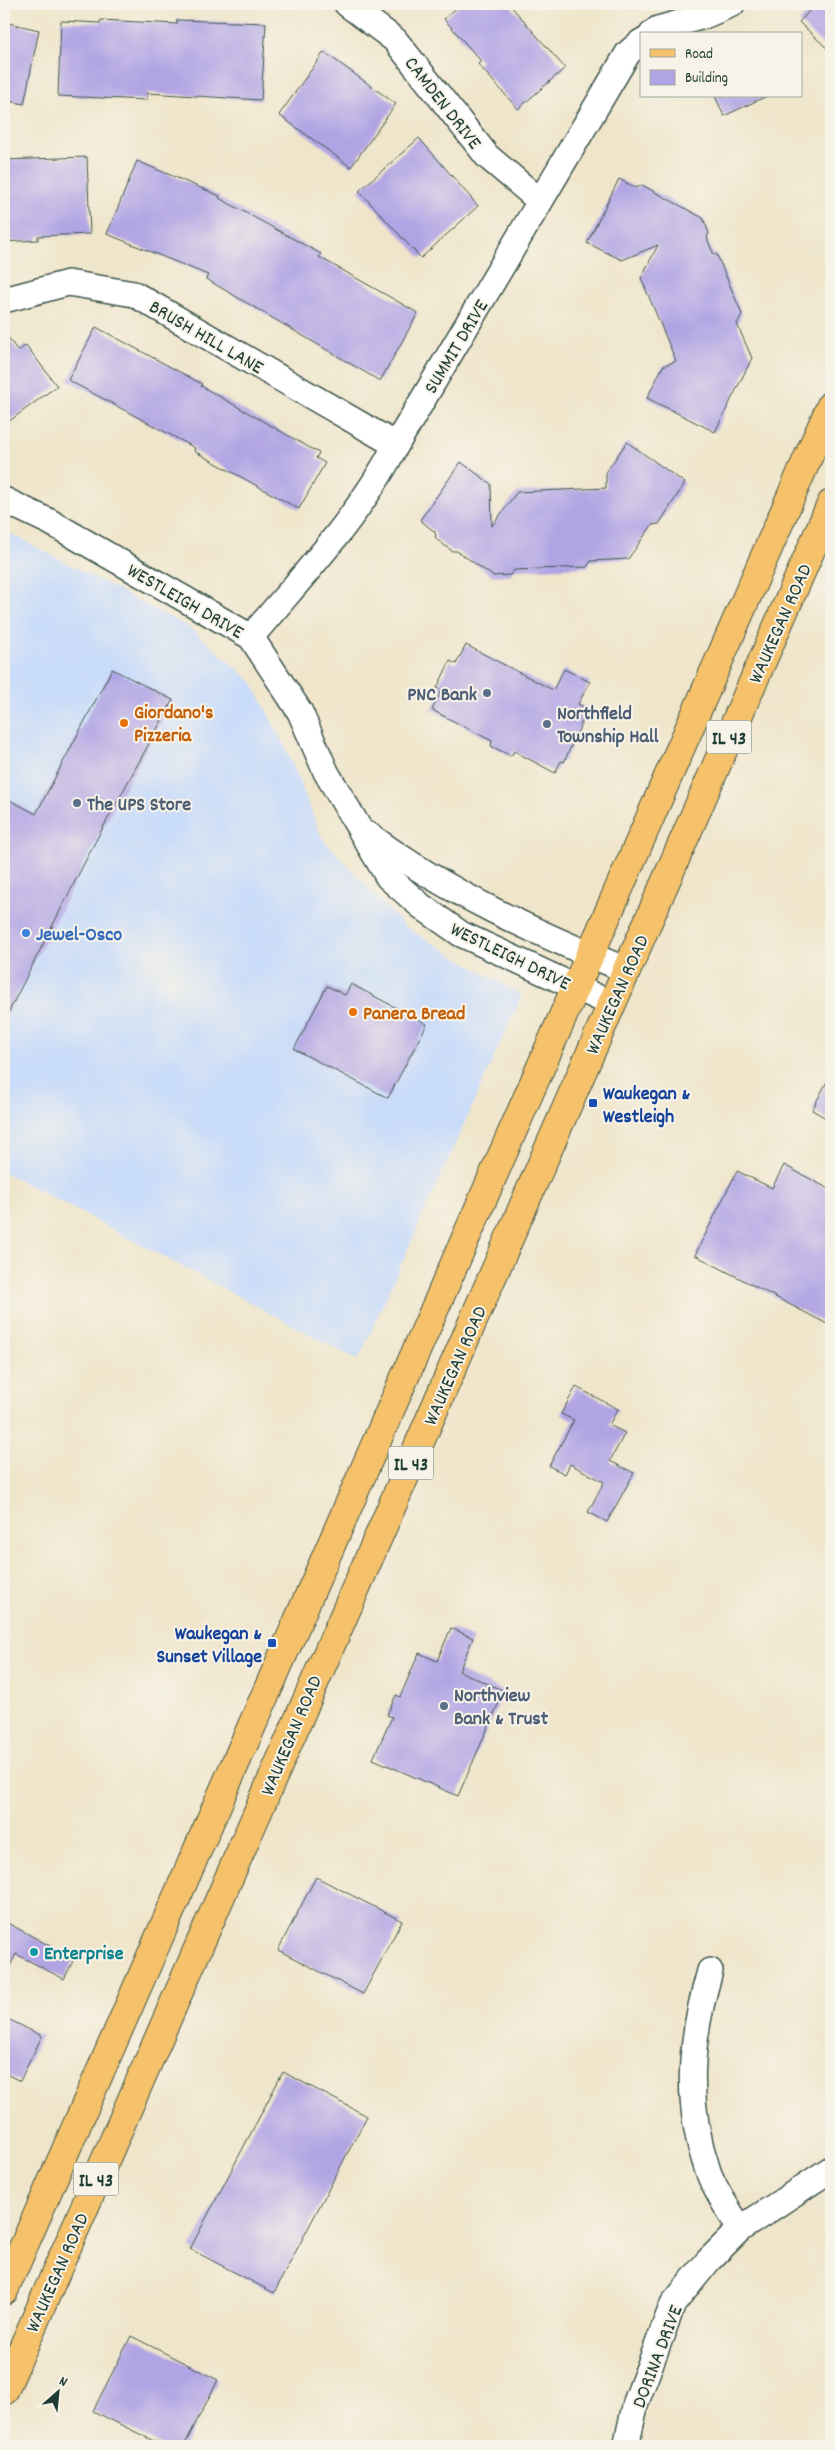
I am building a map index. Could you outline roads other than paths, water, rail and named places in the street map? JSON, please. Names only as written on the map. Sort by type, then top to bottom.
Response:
[{"type":"main road","name":"WAUKEGAN ROAD","points":[[4,2291],[831,405]]},
{"type":"main road","name":"WAUKEGAN ROAD","points":[[4,2391],[831,504]]},
{"type":"main road","points":[[385,1424],[421,1440]]},
{"type":"street","name":"CAMDEN DRIVE","points":[[347,4],[395,40],[487,156],[540,201]]},
{"type":"street","points":[[654,32],[658,29],[704,16],[732,4]]},
{"type":"street","name":"SUMMIT DRIVE","points":[[251,637],[344,529],[379,478],[396,445],[628,53],[640,43]]},
{"type":"street","name":"BRUSH HILL LANE","points":[[4,300],[68,283],[134,294],[396,445]]},
{"type":"street","name":"WESTLEIGH DRIVE","points":[[4,500],[50,522],[251,637],[300,712],[326,772],[388,877],[421,906],[461,934],[612,1004]]},
{"type":"street","name":"WESTLEIGH DRIVE","points":[[361,829],[403,860],[465,897],[590,956],[626,970]]},
{"type":"street","points":[[710,1972],[698,2015],[691,2100],[709,2173],[740,2228]]},
{"type":"street","name":"DORINA DRIVE","points":[[626,2446],[636,2402],[673,2304],[708,2261],[740,2228],[831,2169]]},
{"type":"place","name":"PNC Bank","points":[[487,693]]},
{"type":"place","name":"Giordano's Pizzeria","points":[[124,723]]},
{"type":"place","name":"Northfield Township Hall","points":[[547,724]]},
{"type":"place","name":"The UPS Store","points":[[77,803]]},
{"type":"place","name":"Jewel-Osco","points":[[26,933]]},
{"type":"place","name":"Panera Bread","points":[[353,1012]]},
{"type":"place","name":"Waukegan & Westleigh","points":[[593,1103]]},
{"type":"place","name":"Waukegan & Sunset Village","points":[[272,1643]]},
{"type":"place","name":"Northview Bank & Trust","points":[[444,1706]]},
{"type":"place","name":"Enterprise","points":[[34,1952]]}]
